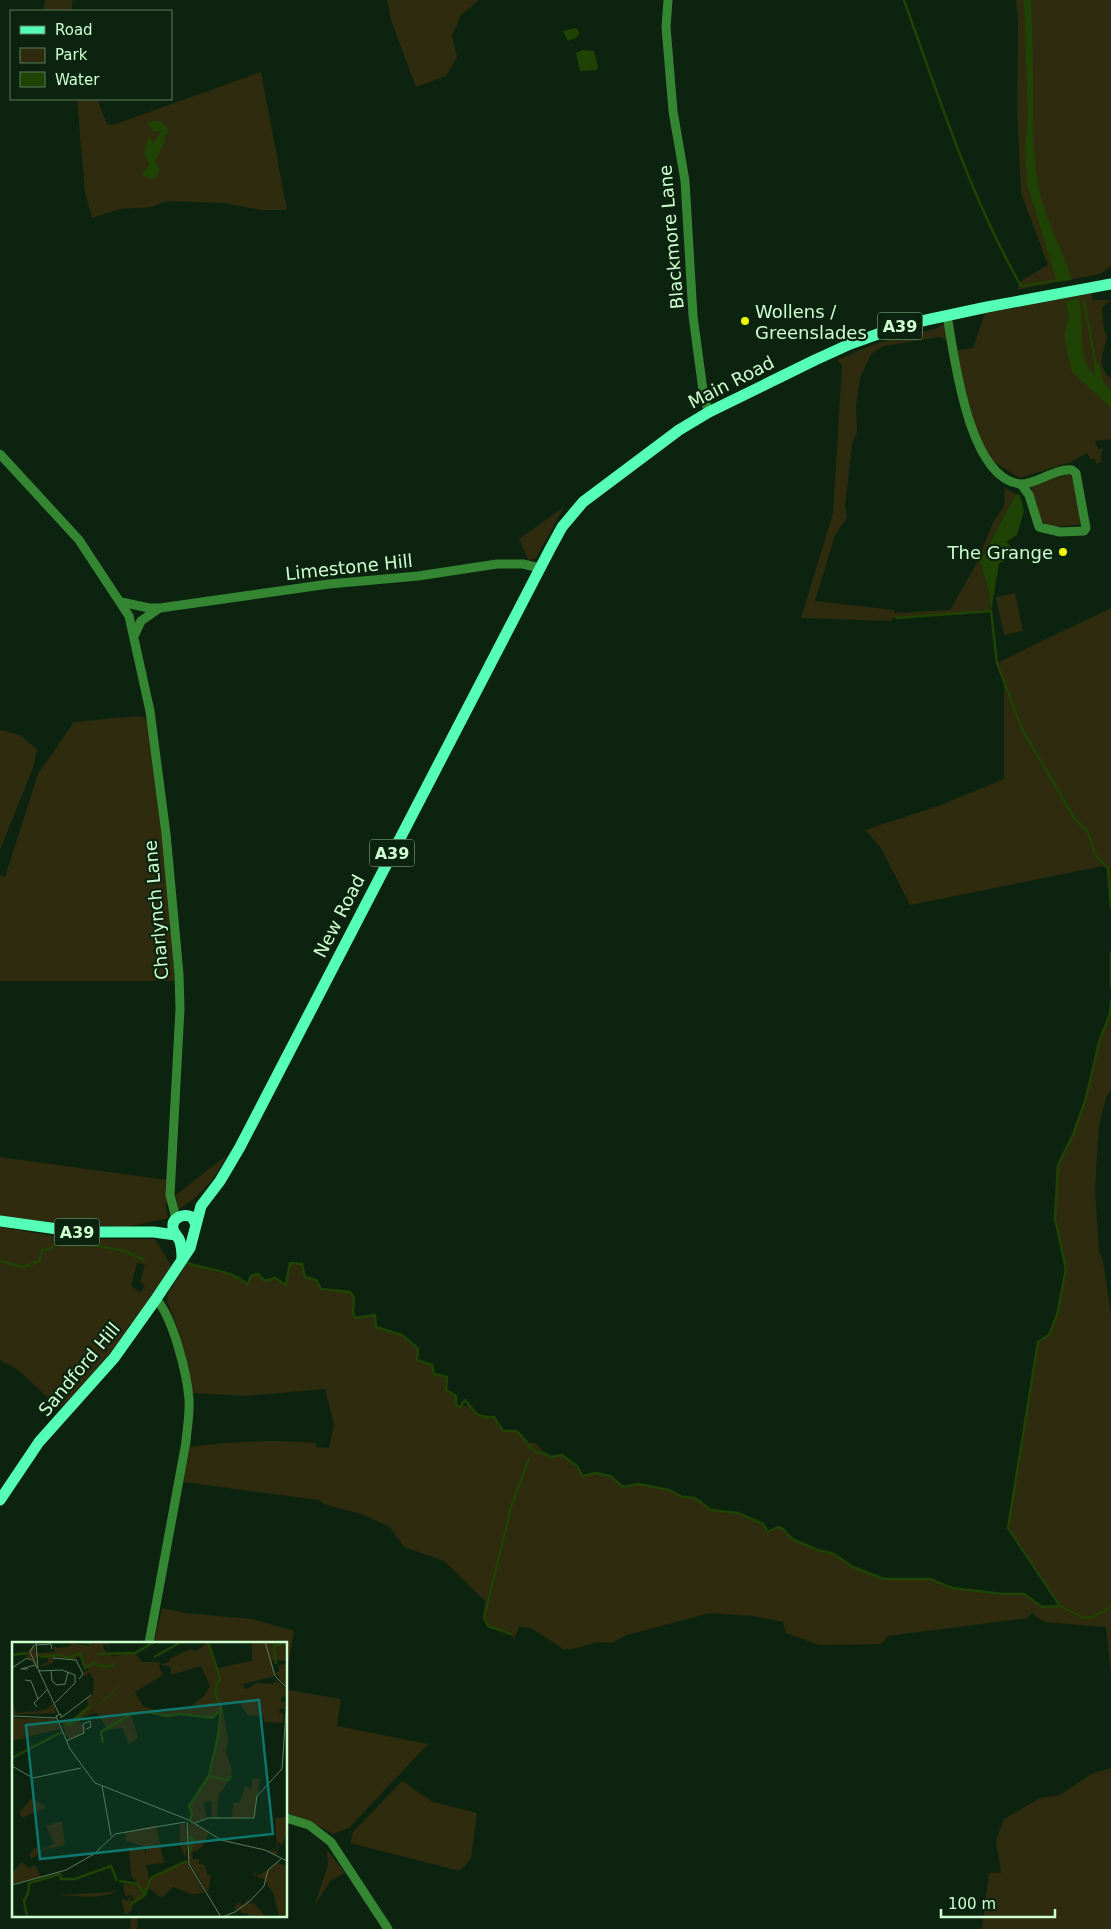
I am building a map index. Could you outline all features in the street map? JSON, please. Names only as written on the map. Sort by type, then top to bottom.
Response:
[{"type":"main road","name":"Main Road","points":[[540,568],[562,527],[583,502],[679,430],[709,412],[850,344],[888,330],[947,315],[1109,285]]},
{"type":"main road","name":"New Road","points":[[178,1219],[206,1197],[220,1181],[240,1147],[540,568]]},
{"type":"main road","name":"New Road","points":[[195,1229],[197,1215],[206,1197]]},
{"type":"main road","points":[[182,1259],[182,1247],[173,1228],[178,1219],[192,1217],[195,1229]]},
{"type":"main road","name":"A39","points":[[154,1232],[178,1219]]},
{"type":"main road","name":"A39","points":[[0,1221],[79,1232],[154,1232],[187,1238],[195,1229]]},
{"type":"main road","name":"Sandford Hill","points":[[0,1500],[39,1442],[114,1358],[156,1300],[182,1259],[195,1229]]},
{"type":"street","name":"Blackmore Lane","points":[[668,0],[666,27],[670,88],[685,180],[694,316],[704,398],[709,412]]},
{"type":"street","points":[[947,315],[955,370],[976,439],[996,471],[1006,479],[1021,484],[1072,470],[1076,473],[1086,528],[1084,531],[1060,532],[1039,527],[1029,495],[1021,484]]},
{"type":"street","name":"Charlynch Lane","points":[[0,454],[79,540],[122,602],[135,634],[155,747],[179,974],[180,1009],[170,1195],[178,1219]]},
{"type":"street","name":"Limestone Hill","points":[[122,602],[149,608],[160,608],[329,584],[418,576],[497,564],[523,564],[540,568]]},
{"type":"street","points":[[135,634],[148,614],[160,608]]},
{"type":"street","points":[[149,1642],[186,1442],[189,1409],[187,1386],[175,1340],[162,1306],[156,1300]]},
{"type":"street","points":[[288,1819],[309,1826],[331,1842],[388,1929]]},
{"type":"green space","points":[[45,0],[73,0],[71,10],[44,10]]},
{"type":"green space","points":[[387,0],[479,0],[461,15],[452,36],[457,57],[446,76],[416,87],[391,20]]},
{"type":"green space","points":[[1016,0],[1111,0],[1111,266],[1100,274],[1016,290],[1022,280],[1048,265],[1021,193],[1017,110],[1018,22]]},
{"type":"green space","points":[[261,72],[287,210],[261,210],[223,203],[166,201],[152,207],[120,209],[92,218],[85,192],[77,100],[97,100],[107,124],[113,125]]},
{"type":"green space","points":[[1091,293],[1093,300],[1110,300],[1102,308],[1104,330],[1107,336],[1102,363],[1103,368],[1111,379],[1111,439],[1095,441],[1098,449],[1102,448],[1101,462],[1096,464],[1095,459],[1090,459],[1087,453],[1071,462],[1020,478],[989,459],[975,441],[952,351],[973,348],[985,313]]},
{"type":"green space","points":[[942,324],[947,328],[946,341],[941,337],[884,346],[871,354],[860,378],[856,407],[857,432],[852,444],[845,506],[847,518],[835,535],[815,601],[894,610],[894,613],[950,610],[978,561],[993,522],[1004,506],[1005,488],[1016,494],[980,561],[989,592],[991,611],[892,618],[892,621],[801,618],[833,513],[842,365],[837,360],[877,343],[938,328]]},
{"type":"green space","points":[[1072,474],[1081,524],[1054,527],[1041,524],[1035,510],[1030,484]]},
{"type":"green space","points":[[564,507],[536,558],[529,561],[519,539]]},
{"type":"green space","points":[[1015,593],[1023,631],[1004,635],[996,597]]},
{"type":"green space","points":[[1111,608],[1111,908],[1108,870],[1103,866],[910,905],[881,848],[865,830],[938,806],[1004,779],[1004,683],[997,663]]},
{"type":"green space","points":[[144,717],[148,722],[168,887],[175,981],[0,981],[0,875],[5,877],[38,774],[74,722]]},
{"type":"green space","points":[[0,730],[20,735],[37,749],[33,768],[0,850]]},
{"type":"green space","points":[[1111,1001],[1111,1090],[1106,1098],[1099,1125],[1095,1189],[1099,1251],[1103,1261],[1111,1314],[1111,1674],[1106,1627],[1044,1622],[1032,1613],[1027,1618],[888,1636],[881,1644],[819,1645],[786,1633],[783,1622],[753,1616],[710,1613],[627,1635],[612,1643],[598,1642],[573,1649],[563,1649],[531,1628],[519,1627],[514,1639],[511,1634],[488,1626],[484,1617],[485,1601],[444,1561],[404,1547],[390,1527],[361,1514],[324,1504],[319,1500],[183,1482],[190,1447],[222,1443],[269,1441],[316,1443],[316,1447],[329,1448],[334,1424],[325,1389],[246,1396],[193,1393],[178,1329],[167,1301],[168,1293],[187,1263],[227,1273],[235,1276],[247,1285],[251,1276],[258,1274],[265,1281],[275,1278],[286,1285],[290,1263],[302,1264],[305,1277],[316,1280],[321,1289],[350,1292],[354,1297],[353,1314],[356,1317],[375,1315],[376,1327],[402,1335],[418,1349],[417,1360],[432,1365],[434,1374],[447,1377],[446,1390],[456,1396],[456,1406],[469,1406],[476,1414],[494,1417],[503,1431],[517,1432],[526,1443],[536,1443],[544,1453],[551,1457],[562,1455],[578,1469],[582,1476],[596,1473],[610,1476],[623,1487],[638,1484],[669,1490],[682,1497],[695,1498],[710,1510],[738,1513],[763,1524],[768,1532],[778,1527],[783,1529],[792,1539],[818,1550],[834,1554],[853,1567],[884,1579],[930,1579],[952,1588],[1002,1594],[1024,1594],[1042,1607],[1060,1606],[1069,1610],[1059,1604],[1008,1528],[1038,1342],[1049,1335],[1057,1315],[1066,1269],[1055,1219],[1058,1165],[1073,1135],[1086,1098],[1099,1042],[1110,1014]]},
{"type":"green space","points":[[227,1155],[218,1172],[207,1186],[178,1209],[176,1195]]},
{"type":"green space","points":[[0,1157],[167,1180],[166,1207],[168,1218],[126,1227],[40,1223],[0,1215]]},
{"type":"green space","points":[[0,1227],[70,1239],[155,1239],[172,1267],[145,1310],[129,1326],[123,1338],[75,1395],[61,1407],[57,1406],[17,1369],[0,1360]],"holes":[[[137,1263],[145,1265],[140,1282],[145,1285],[141,1293],[131,1286]]]},
{"type":"green space","points":[[162,1608],[185,1613],[252,1619],[294,1631],[288,1666],[288,1642],[154,1642]]},
{"type":"green space","points":[[288,1689],[341,1699],[337,1726],[428,1744],[349,1828],[333,1834],[310,1821],[288,1814]]},
{"type":"green space","points":[[1111,1768],[1111,1929],[982,1929],[989,1873],[1001,1873],[996,1840],[1004,1819],[1040,1798],[1060,1795],[1091,1774]]},
{"type":"green space","points":[[402,1781],[433,1802],[477,1813],[471,1859],[460,1871],[350,1843],[353,1832]]},
{"type":"green space","points":[[327,1850],[345,1873],[330,1881],[314,1907],[328,1865]]},
{"type":"green space","points":[[131,1916],[138,1916],[137,1929],[130,1929]]},
{"type":"water","points":[[1024,0],[1031,0],[1034,143],[1038,184],[1044,208],[1072,280],[1057,282],[1028,187],[1025,149],[1028,113]]},
{"type":"water","points":[[576,28],[580,33],[576,38],[568,41],[563,31]]},
{"type":"water","points":[[583,50],[594,51],[598,67],[596,70],[580,71],[576,53]]},
{"type":"water","points":[[160,121],[167,127],[168,132],[164,137],[165,141],[155,161],[159,169],[157,177],[151,179],[141,174],[150,165],[144,153],[149,136],[153,144],[162,130],[153,132],[147,122]]},
{"type":"water","points":[[1078,298],[1082,318],[1085,358],[1095,376],[1094,363],[1099,364],[1103,381],[1111,391],[1111,408],[1072,372],[1064,336],[1069,317],[1066,302]]},
{"type":"water","points":[[1016,494],[1020,495],[1024,511],[1017,535],[1006,542],[1013,548],[1005,561],[999,563],[991,611],[989,592],[980,561]]},
{"type":"waterway","points":[[904,0],[956,146],[986,217],[1021,286],[1060,280]]},
{"type":"waterway","points":[[1084,301],[1096,366]]},
{"type":"waterway","points":[[896,618],[991,611],[997,663],[1023,731],[1075,819],[1088,832],[1095,854],[1108,869],[1111,908]]},
{"type":"waterway","points":[[1111,953],[1111,986]]},
{"type":"waterway","points":[[1111,1001],[1110,1014],[1099,1042],[1086,1098],[1073,1135],[1058,1165],[1055,1219],[1066,1269],[1057,1315],[1049,1335],[1038,1342],[1008,1528],[1060,1606],[1084,1618],[1093,1617],[1111,1607]]},
{"type":"waterway","points":[[0,1261],[23,1267],[40,1261],[42,1250],[49,1249],[57,1244],[99,1246],[125,1251],[144,1260]]},
{"type":"waterway","points":[[187,1263],[228,1273],[242,1280],[247,1285],[251,1276],[258,1274],[265,1281],[275,1278],[286,1285],[290,1263],[302,1264],[305,1277],[316,1280],[321,1289],[350,1292],[354,1297],[353,1314],[356,1318],[375,1315],[376,1327],[402,1335],[418,1349],[417,1360],[432,1365],[434,1374],[447,1377],[446,1390],[456,1396],[456,1406],[460,1407],[465,1400],[479,1415],[494,1417],[503,1431],[517,1431],[536,1453],[544,1453],[551,1457],[562,1455],[578,1467],[582,1476],[596,1473],[610,1476],[623,1487],[638,1484],[669,1490],[682,1497],[695,1498],[711,1510],[738,1513],[763,1524],[768,1532],[778,1527],[783,1529],[792,1539],[818,1550],[834,1554],[853,1567],[884,1579],[930,1579],[952,1588],[1002,1594],[1024,1594],[1042,1607],[1060,1606]]},
{"type":"waterway","points":[[511,1634],[488,1626],[484,1617],[512,1504],[529,1459]]},
{"type":"place","name":"Wollens / Greenslades","points":[[745,321]]},
{"type":"place","name":"The Grange","points":[[1063,552]]}]
